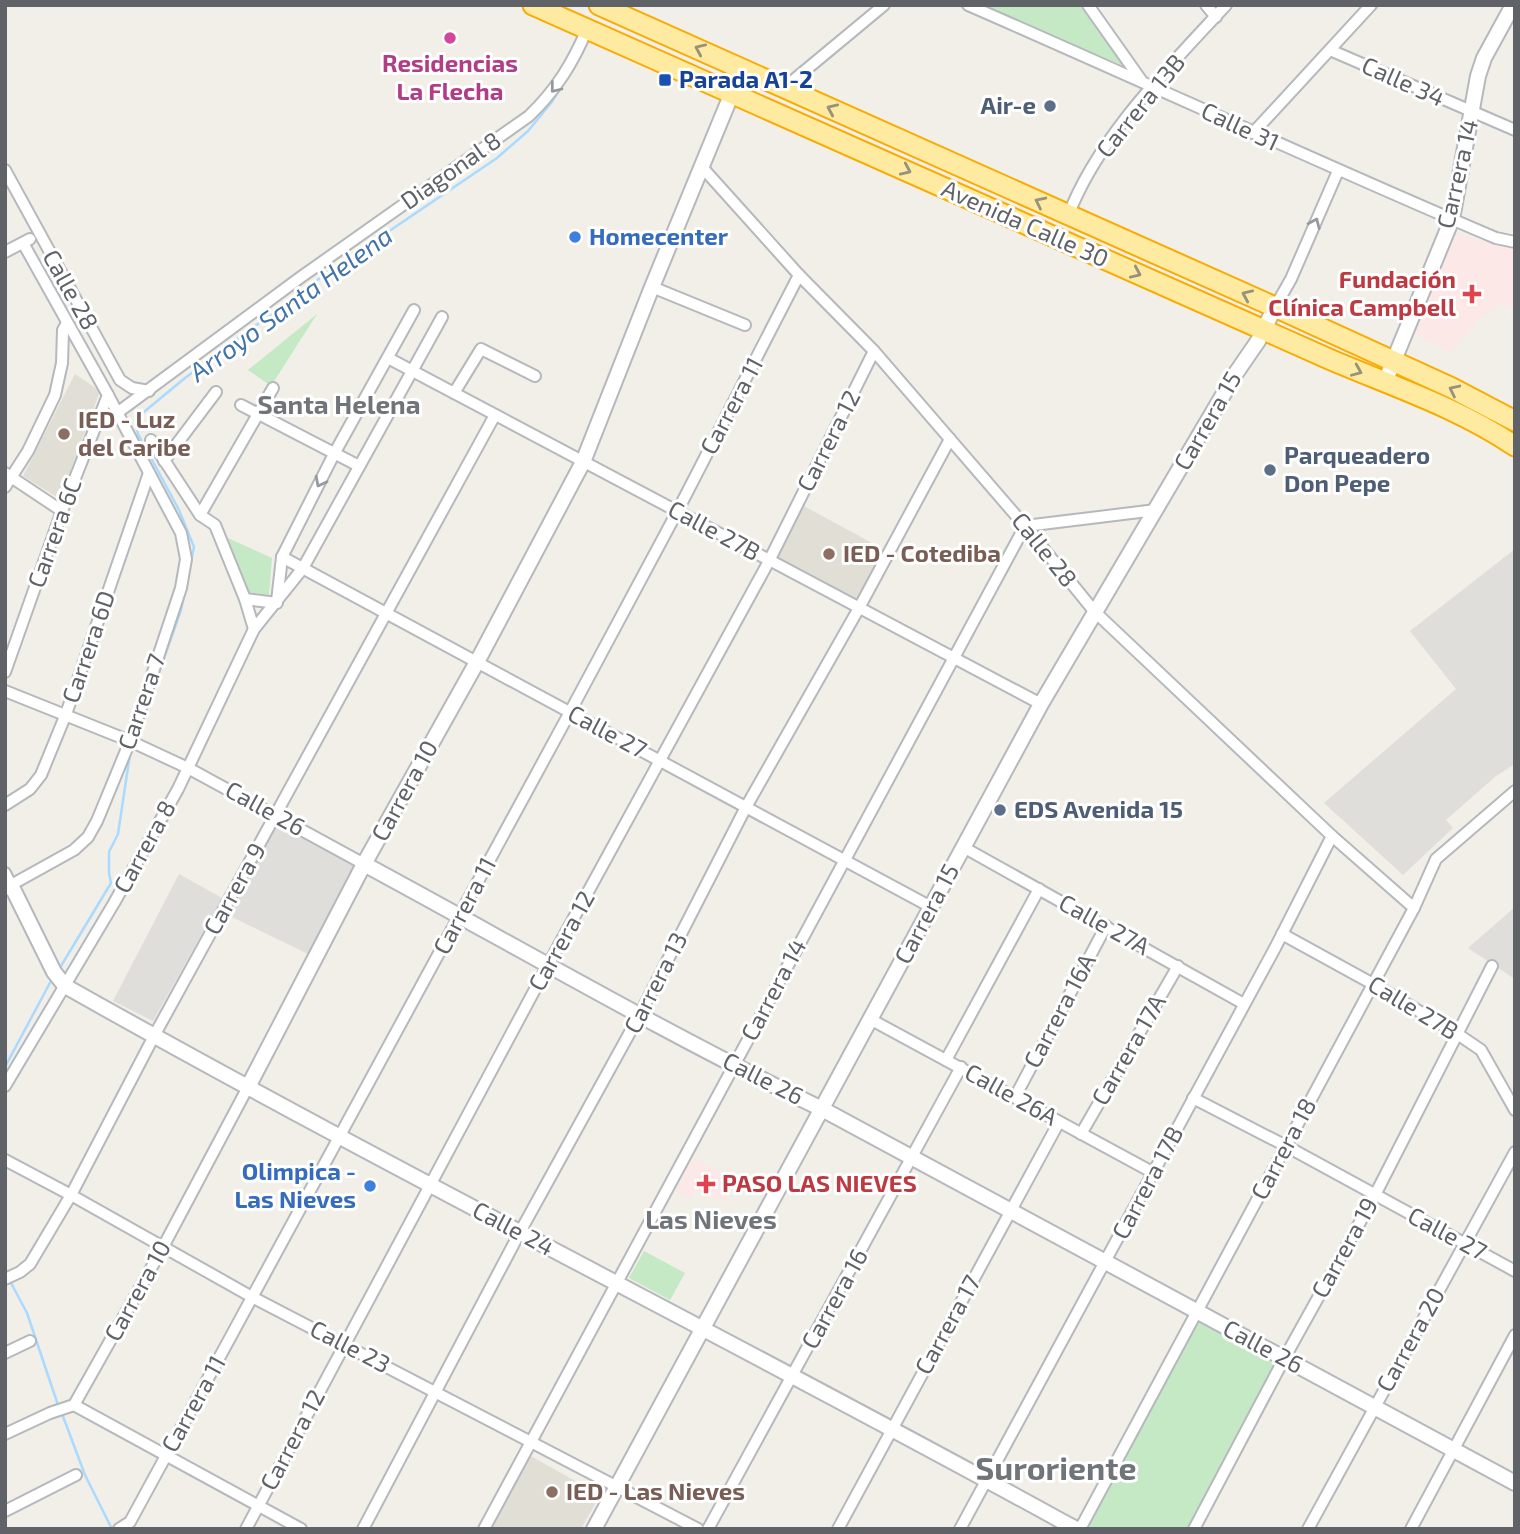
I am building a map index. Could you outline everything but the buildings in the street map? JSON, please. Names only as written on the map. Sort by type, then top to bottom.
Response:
[{"type":"highway","name":"Avenida Calle 30","points":[[533,5],[1264,329],[1445,406],[1495,432],[1515,446]]},
{"type":"highway","name":"Avenida Calle 30","points":[[607,7],[1512,415]]},
{"type":"street","points":[[784,88],[884,5]]},
{"type":"street","name":"Calle 31","points":[[968,5],[1338,171],[1496,238],[1515,242]]},
{"type":"street","points":[[1088,5],[1142,81]]},
{"type":"street","points":[[1206,5],[1216,17]]},
{"type":"street","name":"Carrera 13B","points":[[1069,216],[1084,181],[1116,133],[1153,86],[1226,5]]},
{"type":"street","points":[[1253,133],[1371,5]]},
{"type":"street","name":"Carrera 14","points":[[1385,382],[1452,219],[1478,76],[1513,5]]},
{"type":"street","points":[[595,33],[607,7]]},
{"type":"street","name":"Diagonal 8","points":[[117,413],[302,277],[529,116],[568,72],[595,33]]},
{"type":"street","name":"Calle 34","points":[[1330,50],[1515,130]]},
{"type":"street","name":"Carrera 10","points":[[66,1408],[163,1247],[364,863],[477,662],[583,462],[732,93]]},
{"type":"street","name":"Calle 28","points":[[701,166],[799,275],[874,351],[1025,526],[1094,611],[1332,836],[1414,908]]},
{"type":"street","name":"Calle 28","points":[[5,170],[120,380],[132,388],[149,391]]},
{"type":"street","points":[[1275,307],[1291,279],[1338,171]]},
{"type":"street","points":[[5,252],[26,241],[71,321],[149,473]]},
{"type":"street","name":"Carrera 11","points":[[119,1529],[130,1522],[341,1137],[677,512],[799,275]]},
{"type":"street","points":[[652,287],[745,325]]},
{"type":"street","name":"Carrera 15","points":[[594,1529],[1041,704],[1275,307]]},
{"type":"street","points":[[245,599],[277,603],[282,557],[334,454],[414,310]]},
{"type":"street","name":"Carrera 8","points":[[5,1086],[65,986],[188,768],[254,629],[303,568],[442,317]]},
{"type":"street","points":[[62,510],[7,479],[38,433],[55,396],[62,363],[63,330],[71,321]]},
{"type":"street","points":[[454,393],[478,351],[484,350],[535,376]]},
{"type":"street","name":"Carrera 12","points":[[246,1529],[429,1185],[769,561],[874,351]]},
{"type":"street","name":"Calle 27B","points":[[388,358],[1041,704]]},
{"type":"street","points":[[200,515],[273,388]]},
{"type":"street","points":[[164,461],[216,392]]},
{"type":"street","name":"Carrera 6C","points":[[5,672],[62,510],[108,395]]},
{"type":"street","points":[[241,405],[359,466]]},
{"type":"street","name":"Carrera 9","points":[[10,1277],[30,1264],[71,1195],[154,1036],[495,415]]},
{"type":"street","name":"Carrera 13","points":[[363,1529],[520,1232],[640,1014],[746,807],[859,608],[950,439]]},
{"type":"street","points":[[151,440],[164,461],[166,484],[215,525],[245,599],[254,629]]},
{"type":"street","name":"Carrera 7","points":[[7,882],[74,850],[88,837],[130,741],[181,588],[186,559],[166,484],[149,473]]},
{"type":"street","name":"Carrera 6D","points":[[5,805],[30,789],[41,775],[66,714],[149,473]]},
{"type":"street","points":[[1025,526],[1156,510]]},
{"type":"street","name":"Carrera 14","points":[[484,1529],[1025,526]]},
{"type":"street","name":"Calle 27","points":[[282,557],[931,907]]},
{"type":"street","name":"Calle 26","points":[[5,691],[130,741],[276,814],[548,965],[912,1157],[1515,1483]]},
{"type":"street","name":"Carrera 18","points":[[1078,1529],[1414,908],[1436,859],[1515,791]]},
{"type":"street","name":"Carrera 17B","points":[[960,1529],[1106,1262],[1332,836]]},
{"type":"street","name":"Calle 27A","points":[[963,847],[1244,1004]]},
{"type":"street","name":"Calle 24","points":[[7,882],[54,972],[65,986],[429,1185],[1078,1529]]},
{"type":"street","points":[[946,1060],[1039,889]]},
{"type":"street","name":"Carrera 16A","points":[[1015,1097],[1106,926]]},
{"type":"street","name":"Calle 27B","points":[[1282,934],[1456,1032],[1481,1050],[1515,1110]]},
{"type":"street","name":"Carrera 17A","points":[[1081,1134],[1178,966]]},
{"type":"street","name":"Carrera 19","points":[[1195,1529],[1284,1359],[1375,1195],[1492,966]]},
{"type":"street","name":"Calle 26A","points":[[870,1019],[1152,1171]]},
{"type":"street","name":"Carrera 16","points":[[708,1529],[961,1068]]},
{"type":"street","name":"Calle 27","points":[[1193,1098],[1515,1271]]},
{"type":"street","name":"Carrera 17","points":[[838,1529],[1059,1122]]},
{"type":"street","name":"Carrera 20","points":[[1308,1529],[1515,1152]]},
{"type":"street","name":"Calle 23","points":[[5,1160],[252,1297],[698,1529]]},
{"type":"street","points":[[1411,1529],[1515,1335]]},
{"type":"street","points":[[5,1353],[30,1341]]},
{"type":"street","points":[[5,1434],[66,1408],[165,1455],[301,1529]]},
{"type":"street","points":[[5,1511],[76,1475]]},
{"type":"shaded area","name":"Fundación Clínica Campbell","points":[[1454,233],[1515,249],[1515,309],[1501,304],[1482,316],[1450,352],[1413,334],[1434,285],[1445,272],[1441,266]]},
{"type":"shaded area","name":"IED - Luz del Caribe","points":[[75,374],[100,391],[60,499],[23,476]]},
{"type":"shaded area","name":"IED - Cotediba","points":[[802,505],[883,549],[856,601],[775,559]]},
{"type":"shaded area","points":[[1515,549],[1515,764],[1496,776],[1446,820],[1453,828],[1403,875],[1324,803],[1456,689],[1410,631]]},
{"type":"shaded area","points":[[278,823],[354,865],[308,954],[226,914]]},
{"type":"shaded area","points":[[179,874],[222,898],[153,1021],[113,1001]]},
{"type":"shaded area","points":[[1515,907],[1515,979],[1468,948]]},
{"type":"shaded area","name":"PASO LAS NIEVES","points":[[694,1158],[735,1180],[723,1203],[696,1188],[690,1198],[676,1191],[685,1174],[679,1170],[683,1164],[689,1167]]},
{"type":"shaded area","name":"IED - Las Nieves","points":[[529,1455],[600,1495],[581,1529],[489,1529]]},
{"type":"green space","points":[[976,5],[1079,5],[1127,67]]},
{"type":"green space","points":[[317,314],[271,386],[248,370]]},
{"type":"green space","points":[[228,538],[272,558],[269,595],[247,592]]},
{"type":"green space","points":[[644,1251],[685,1273],[670,1300],[629,1278]]},
{"type":"green space","points":[[1197,1321],[1276,1363],[1188,1529],[1094,1529],[1088,1526]]},
{"type":"waterway","name":"Arroyo Santa Helena","points":[[145,712],[181,610],[194,547],[179,510],[138,434],[136,426],[139,416],[185,378],[320,278],[497,158],[528,131],[551,103],[583,52]]},
{"type":"waterway","name":"Arroyo Santa Helena","points":[[58,971],[111,883],[109,852],[118,834],[130,754]]},
{"type":"waterway","name":"Arroyo Santa Helena","points":[[5,1067],[52,979]]},
{"type":"waterway","points":[[10,1281],[27,1313],[58,1405]]},
{"type":"waterway","points":[[61,1411],[85,1475],[112,1529]]},
{"type":"place","name":"Residencias La Flecha","points":[[450,38]]},
{"type":"place","name":"Parada A1-2","points":[[665,80]]},
{"type":"place","name":"Air-e","points":[[1050,106]]},
{"type":"place","name":"Homecenter","points":[[575,237]]},
{"type":"place","name":"Fundación Clínica Campbell","points":[[1472,294]]},
{"type":"place","name":"IED - Luz del Caribe","points":[[64,434]]},
{"type":"place","name":"Parqueadero Don Pepe","points":[[1270,470]]},
{"type":"place","name":"IED - Cotediba","points":[[829,554]]},
{"type":"place","name":"EDS Avenida 15","points":[[1000,810]]},
{"type":"place","name":"PASO LAS NIEVES","points":[[706,1184]]},
{"type":"place","name":"Olimpica - Las Nieves","points":[[370,1186]]},
{"type":"place","name":"IED - Las Nieves","points":[[552,1492]]},
{"type":"district","name":"Santa Helena","points":[[339,405]]},
{"type":"district","name":"Las Nieves","points":[[711,1220]]},
{"type":"district","name":"Suroriente","points":[[1056,1469]]}]
